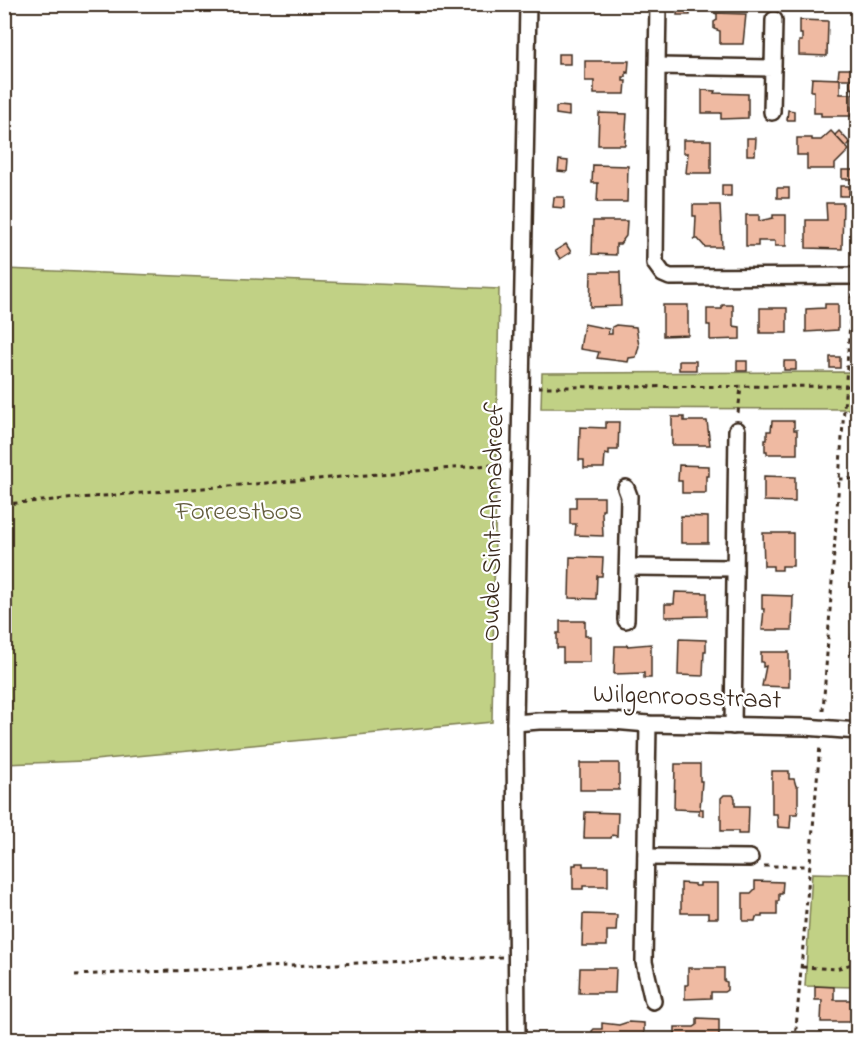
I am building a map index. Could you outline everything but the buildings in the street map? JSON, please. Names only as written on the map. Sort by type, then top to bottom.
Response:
[{"type":"street","name":"Oude Sint-Annadreef","points":[[517,1040],[515,723],[528,4]]},
{"type":"street","points":[[658,4],[654,256],[658,269],[670,277],[856,276]]},
{"type":"street","points":[[772,112],[774,20]]},
{"type":"street","points":[[657,66],[773,68]]},
{"type":"street","points":[[733,726],[737,430]]},
{"type":"street","points":[[626,488],[629,496],[627,620]]},
{"type":"street","points":[[628,567],[735,568]]},
{"type":"street","name":"Wilgenroosstraat","points":[[515,723],[613,721],[858,730]]},
{"type":"street","points":[[648,724],[644,962],[653,1001]]},
{"type":"street","points":[[646,857],[750,858]]},
{"type":"path","points":[[795,1040],[822,728],[856,276]]},
{"type":"path","points":[[737,430],[741,386]]},
{"type":"path","points":[[521,387],[858,386]]},
{"type":"path","points":[[4,504],[520,462]]},
{"type":"path","points":[[839,479],[858,479]]},
{"type":"path","points":[[750,858],[759,866],[810,866]]},
{"type":"path","points":[[75,975],[515,956]]},
{"type":"path","points":[[801,967],[836,969],[858,962]]},
{"type":"green space","name":"Foreestbos","points":[[5,269],[499,289],[492,722],[84,761],[5,764]]},
{"type":"green space","points":[[857,372],[857,409],[541,408],[542,373]]},
{"type":"green space","points":[[812,873],[857,874],[857,987],[805,986]]}]
